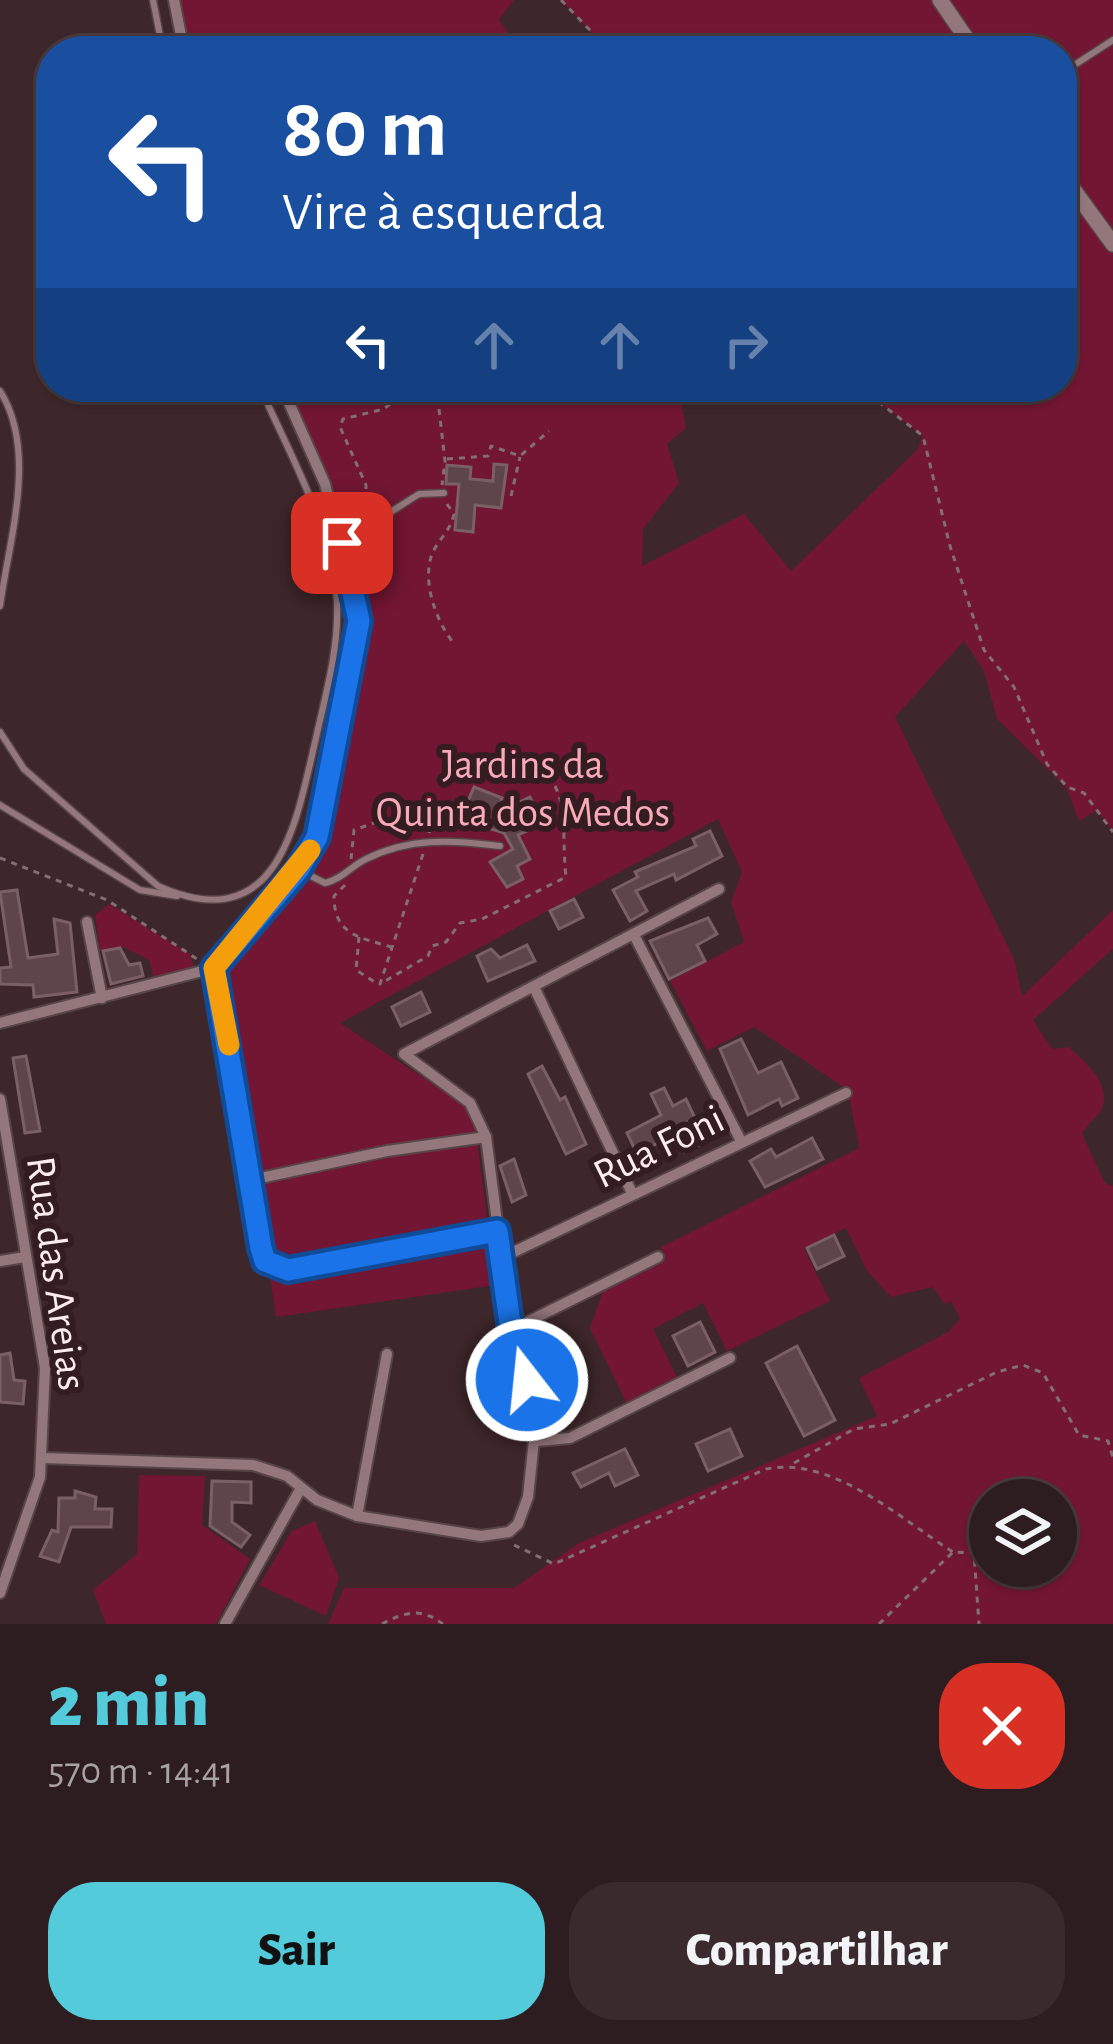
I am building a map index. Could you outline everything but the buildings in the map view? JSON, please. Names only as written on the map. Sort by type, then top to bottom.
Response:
[{"type":"main road","points":[[940,0],[965,36]]},
{"type":"main road","points":[[1077,195],[1113,244]]},
{"type":"street","points":[[174,0],[181,36]]},
{"type":"street","points":[[0,1023],[209,969],[298,870],[317,837],[359,621],[325,484],[289,402]]},
{"type":"street","points":[[43,1458],[253,1465],[271,1469],[357,1516],[496,1536],[518,1524],[537,1441],[532,1398],[511,1330],[486,1137],[470,1102],[404,1054],[719,889]]},
{"type":"street","points":[[87,922],[102,998]]},
{"type":"street","points":[[634,934],[741,1141]]},
{"type":"street","points":[[209,969],[265,1261],[288,1270],[497,1231]]},
{"type":"street","points":[[534,987],[632,1193]]},
{"type":"street","name":"Rua Foni","points":[[501,1258],[846,1093]]},
{"type":"street","name":"Rua das Areias","points":[[0,1099],[45,1368],[43,1458],[1,1585]]},
{"type":"street","points":[[251,1180],[387,1151],[486,1137]]},
{"type":"street","points":[[0,1261],[25,1257]]},
{"type":"street","points":[[511,1330],[658,1257]]},
{"type":"street","points":[[357,1516],[387,1354]]},
{"type":"street","points":[[537,1441],[570,1438],[730,1358]]},
{"type":"street","points":[[225,1624],[301,1488]]},
{"type":"lane","points":[[153,0],[160,36]]},
{"type":"lane","points":[[1077,63],[1113,40]]},
{"type":"lane","points":[[0,391],[18,436],[0,606]]},
{"type":"lane","points":[[0,806],[140,890],[212,899],[251,888],[287,851],[335,654],[337,600],[328,554],[266,402]]},
{"type":"lane","points":[[342,543],[419,494],[442,493]]},
{"type":"lane","points":[[0,512],[13,516]]},
{"type":"lane","points":[[0,732],[25,769],[86,825],[158,886],[181,896]]},
{"type":"lane","points":[[298,870],[325,884],[340,880],[368,857],[427,842],[500,846]]},
{"type":"path","points":[[561,0],[596,36]]},
{"type":"path","points":[[363,533],[366,484],[340,427],[343,419],[384,409],[392,402]]},
{"type":"path","points":[[879,402],[923,436],[950,546],[984,650],[1014,687],[1047,764],[1066,787],[1084,793],[1113,832]]},
{"type":"path","points":[[439,409],[445,460],[442,493],[454,514],[451,532],[431,555],[430,585],[440,625],[452,641]]},
{"type":"path","points":[[511,496],[520,456],[549,431]]},
{"type":"path","points":[[445,460],[488,456],[491,446],[520,456]]},
{"type":"path","points":[[359,937],[356,970],[367,982],[380,984],[428,956],[432,946],[446,943],[460,923],[482,919],[566,877],[561,793],[556,778],[530,756]]},
{"type":"path","points":[[385,807],[374,823],[354,830],[345,887],[334,896],[334,917],[344,932],[392,947]]},
{"type":"path","points":[[380,984],[434,816]]},
{"type":"path","points":[[0,858],[107,900],[192,951],[209,969]]},
{"type":"path","points":[[87,922],[94,907],[107,900]]},
{"type":"path","points":[[496,1536],[554,1564],[766,1469],[792,1464],[854,1429],[890,1424],[997,1372],[1023,1365],[1043,1373],[1078,1435],[1108,1441],[1113,1458]]},
{"type":"path","points":[[792,1464],[846,1483],[953,1552],[974,1553],[980,1624]]},
{"type":"path","points":[[879,1624],[953,1552]]},
{"type":"path","points":[[382,1624],[411,1611],[429,1613],[443,1624]]},
{"type":"green space","points":[[170,0],[514,0],[499,19],[510,36],[176,36]]},
{"type":"green space","name":"Jardins da Quinta dos Medos","points":[[561,0],[1113,0],[1113,832],[1097,810],[1079,821],[1066,787],[997,719],[984,671],[964,641],[895,717],[1014,959],[1022,996],[1113,910],[1113,949],[1033,1020],[1052,1049],[1069,1047],[1104,1092],[1101,1111],[1082,1134],[1105,1183],[1113,1186],[1113,1624],[328,1624],[344,1588],[514,1588],[579,1543],[877,1416],[859,1378],[948,1332],[960,1319],[951,1301],[945,1304],[933,1287],[891,1297],[867,1271],[846,1228],[804,1248],[830,1301],[727,1351],[703,1303],[653,1329],[677,1377],[626,1402],[590,1328],[603,1291],[663,1262],[661,1247],[859,1148],[848,1090],[754,1027],[707,1051],[670,981],[744,942],[731,902],[742,872],[718,819],[340,1023],[462,1103],[474,1118],[496,1285],[276,1317],[226,972],[297,882],[311,878],[314,862],[331,841],[323,835],[365,623],[352,559],[355,536],[342,522],[296,402],[681,402],[686,428],[667,444],[679,483],[643,529],[642,566],[744,514],[791,571],[917,450],[923,436],[879,402],[1077,402],[1077,36],[595,36]]},
{"type":"green space","points":[[109,904],[190,954],[194,968],[155,982],[149,960],[121,946],[100,951],[95,915]]},
{"type":"green space","points":[[139,1475],[205,1476],[202,1525],[250,1559],[216,1624],[106,1624],[93,1590],[137,1554]]},
{"type":"green space","points":[[315,1521],[339,1578],[326,1616],[259,1585],[292,1531]]},
{"type":"slow traffic","points":[[229,1045],[214,968],[310,850]]},
{"type":"route","points":[[342,543],[359,621],[317,837],[298,870],[214,968],[261,1248],[265,1261],[288,1270],[497,1231],[511,1330],[527,1380]]}]
